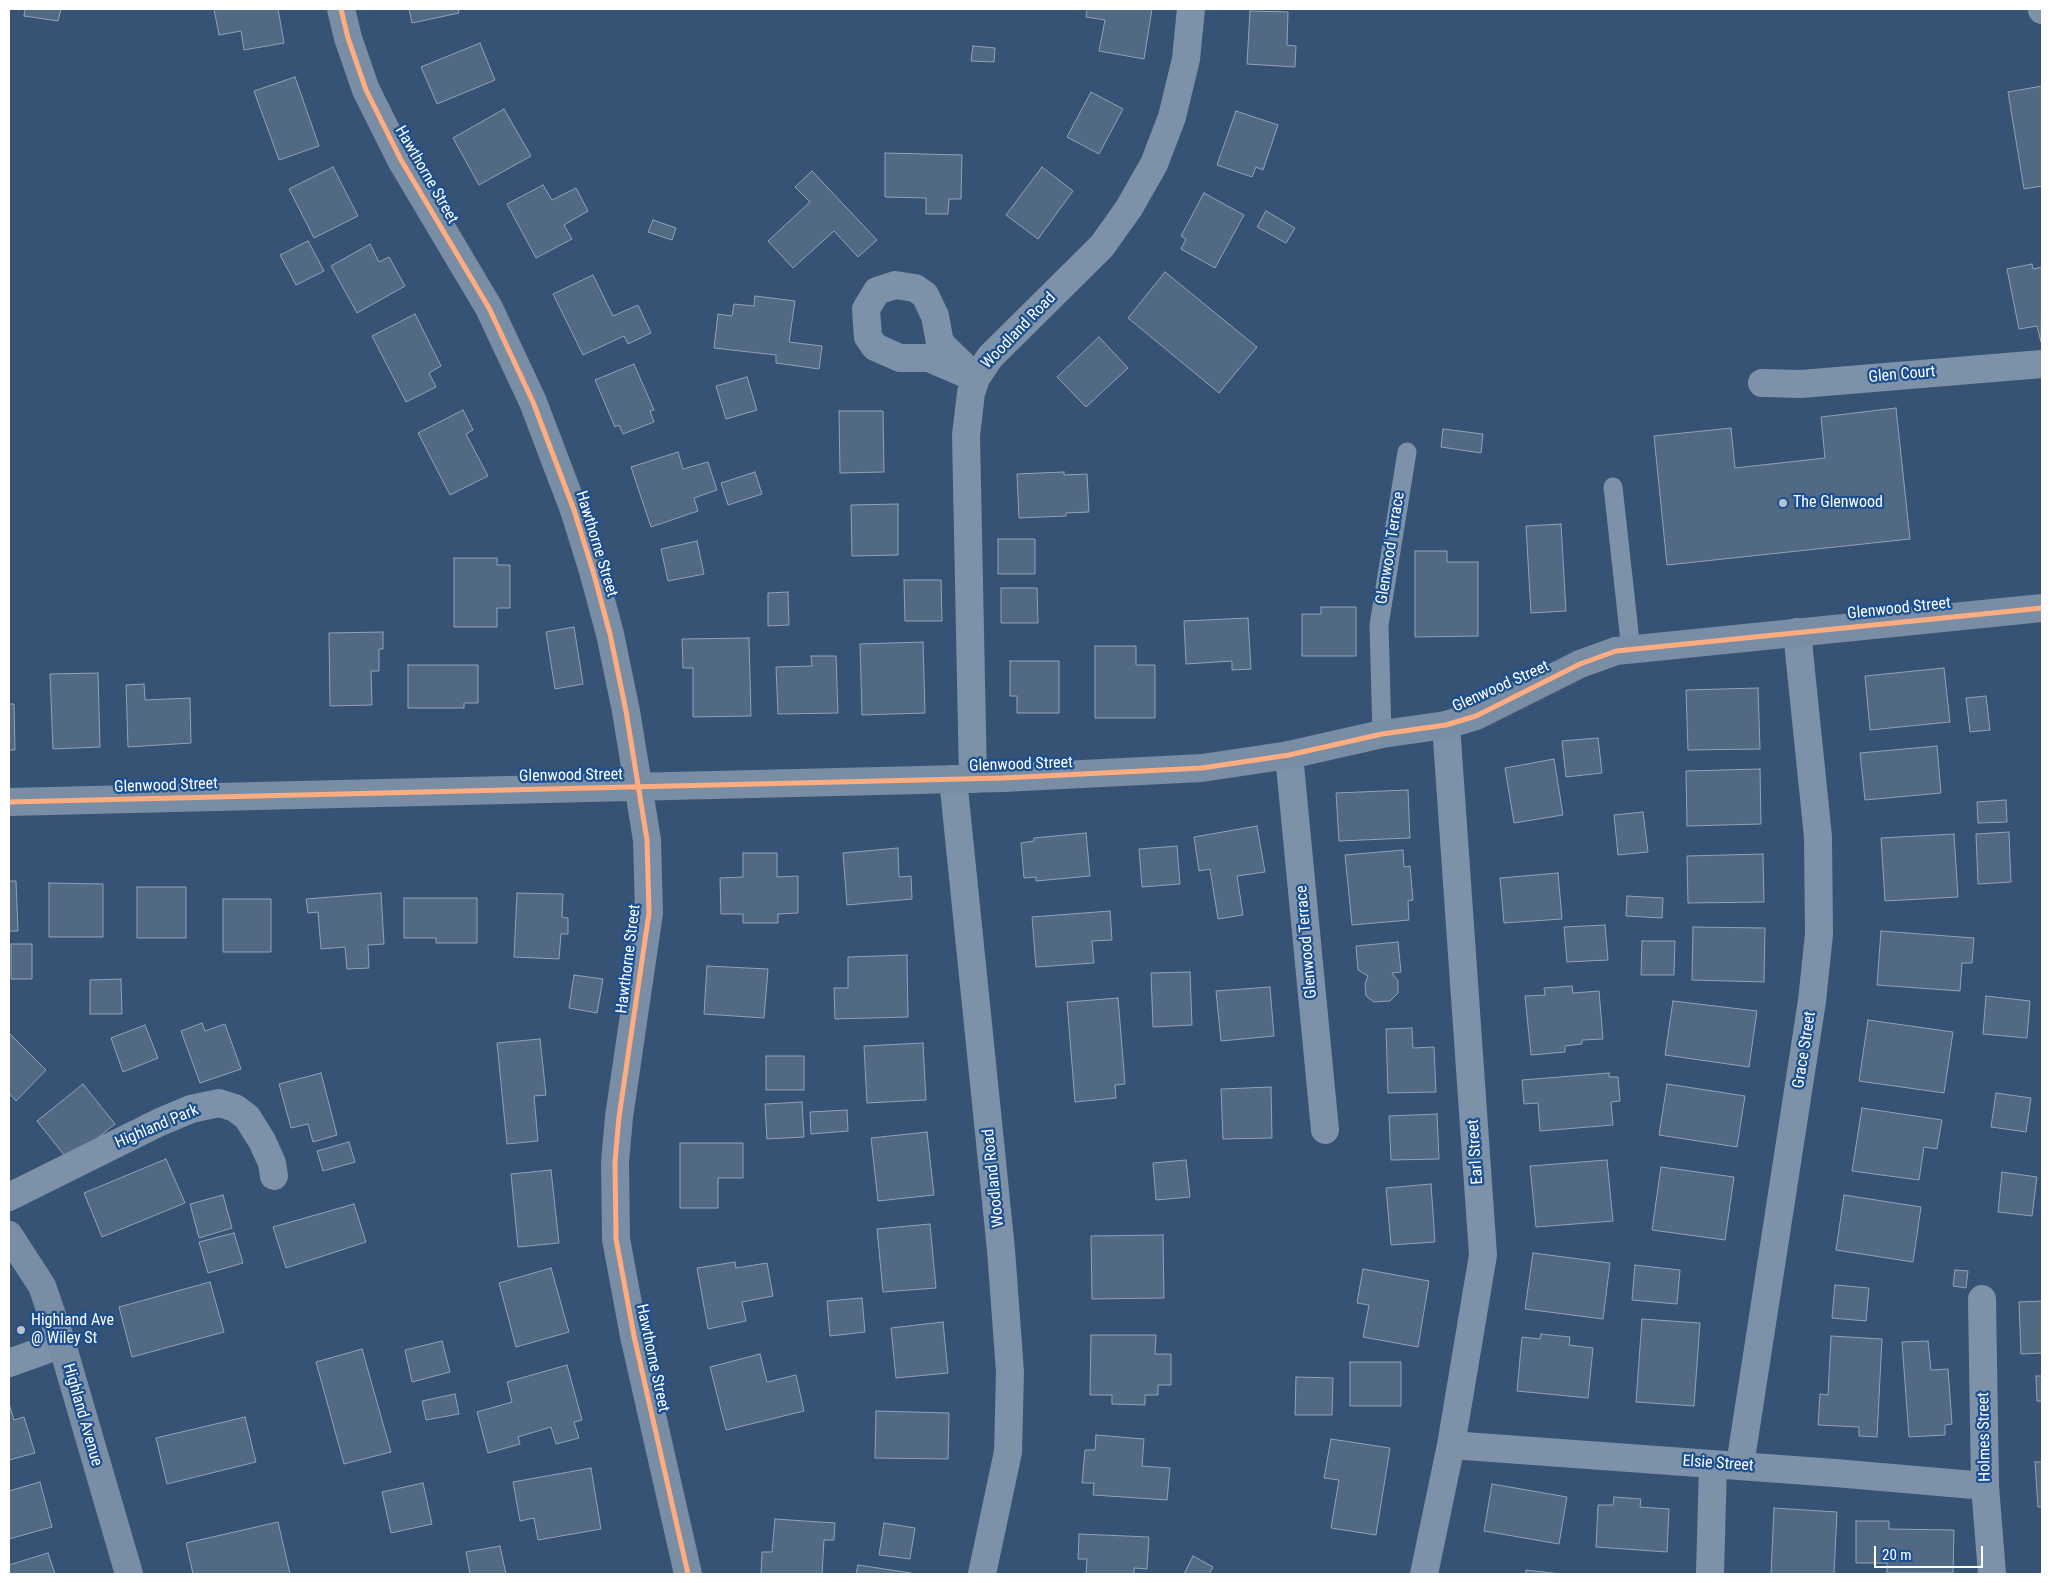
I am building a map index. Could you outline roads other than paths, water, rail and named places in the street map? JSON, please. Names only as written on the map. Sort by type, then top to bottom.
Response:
[{"type":"street","name":"Hawthorne Street","points":[[341,9],[348,38],[366,90],[401,160],[489,308],[554,454],[593,571],[610,634],[626,710],[647,840],[649,913],[619,1117],[615,1162],[616,1239],[634,1336],[688,1574]]},
{"type":"street","name":"Woodland Road","points":[[982,1574],[1008,1452],[1010,1372],[963,779],[966,435],[968,407],[976,378],[990,357],[1102,246],[1129,208],[1154,164],[1172,117],[1186,59],[1191,9]]},
{"type":"street","name":"Glen Court","points":[[1762,383],[1802,384],[2042,364]]},
{"type":"street","name":"Glenwood Street","points":[[9,802],[638,788],[1177,771],[1289,754],[1382,734],[1446,725],[1483,713],[1599,656],[1631,650],[2042,608]]},
{"type":"street","name":"Grace Street","points":[[1710,1574],[1727,1464],[1812,1001],[1819,934],[1818,836],[1798,632]]},
{"type":"street","name":"Earl Street","points":[[1424,1574],[1451,1446],[1482,1265],[1483,1244],[1446,725]]},
{"type":"street","name":"Glenwood Terrace","points":[[1289,754],[1325,1130]]},
{"type":"street","name":"Highland Park","points":[[9,1198],[160,1122],[191,1109],[219,1103],[235,1108],[247,1117],[262,1141],[272,1163],[274,1176]]},
{"type":"street","name":"Highland Avenue","points":[[9,1235],[42,1286],[62,1344],[129,1574]]},
{"type":"street","name":"Holmes Street","points":[[1982,1299],[1986,1486],[1992,1574]]},
{"type":"street","points":[[9,1363],[23,1360],[62,1344]]},
{"type":"street","name":"Elsie Street","points":[[1451,1446],[1727,1464],[1986,1486]]},
{"type":"lane","name":"Glenwood Terrace","points":[[1382,734],[1378,625],[1407,452]]},
{"type":"lane","points":[[1614,487],[1631,650]]},
{"type":"place","name":"The Glenwood","points":[[1783,503]]},
{"type":"place","name":"Highland Ave @ Wiley St","points":[[21,1330]]}]
